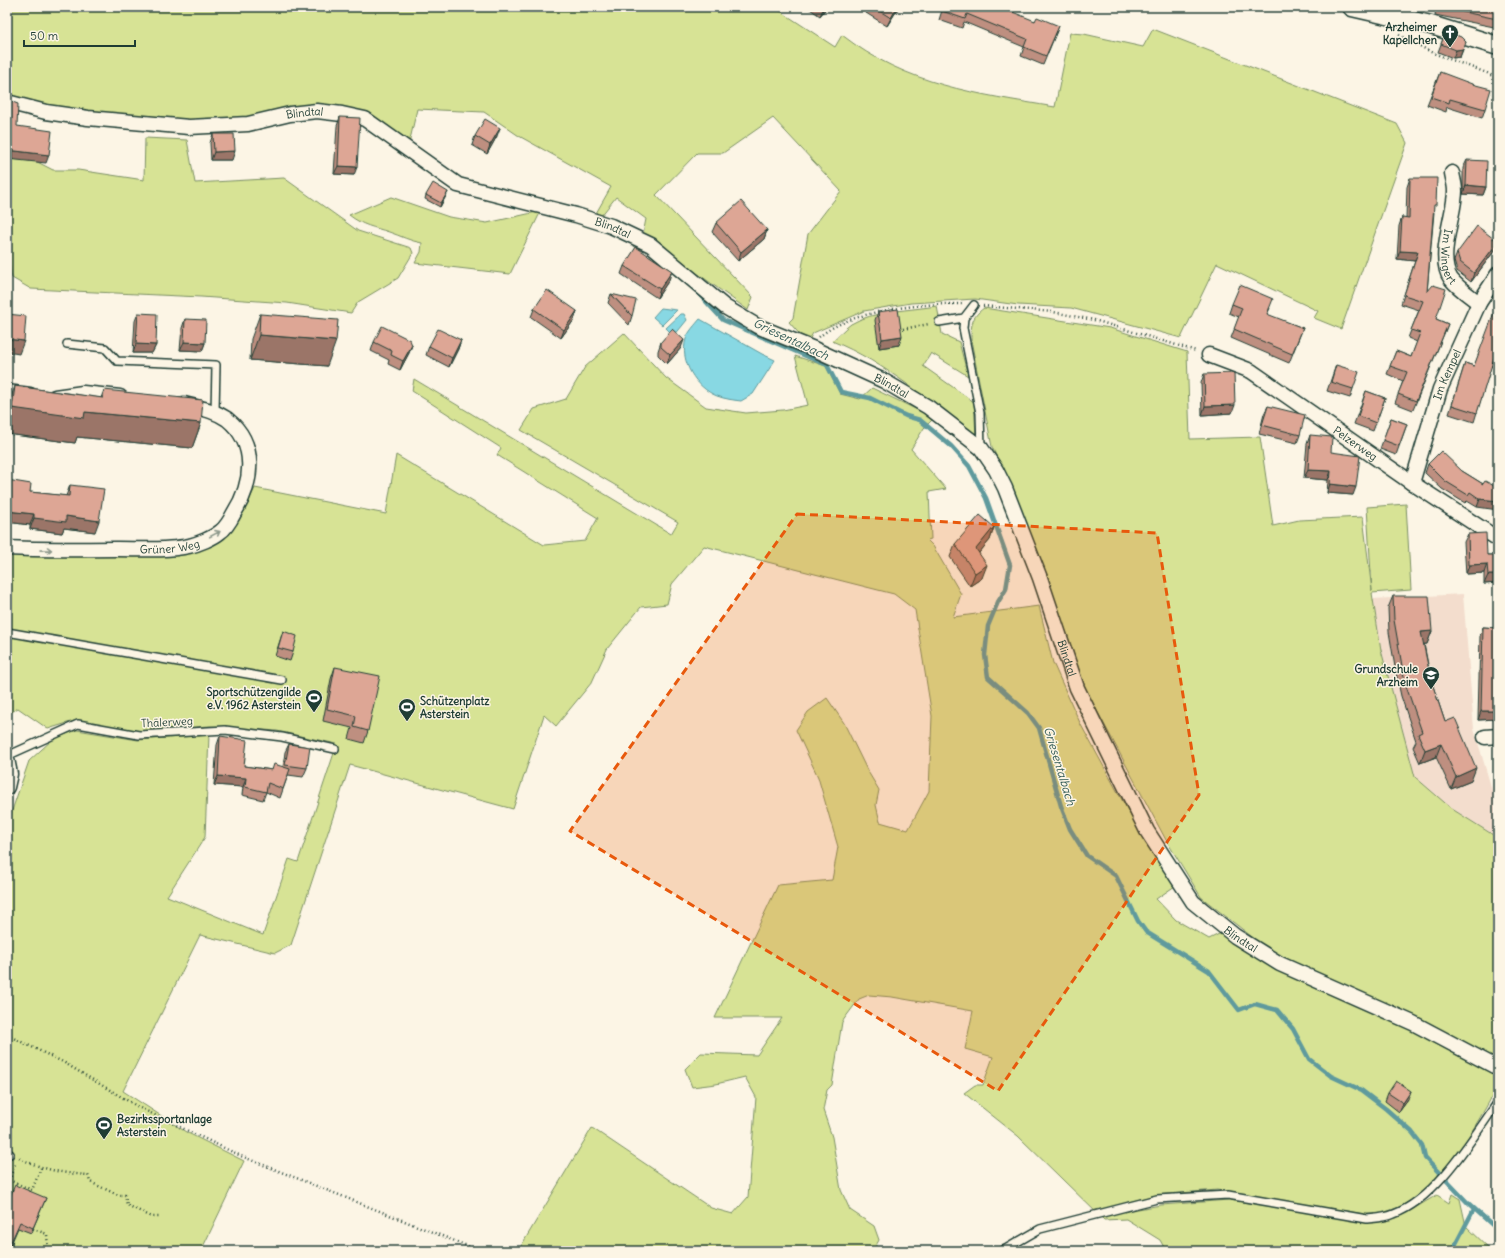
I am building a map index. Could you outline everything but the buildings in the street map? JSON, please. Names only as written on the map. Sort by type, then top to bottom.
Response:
[{"type":"street","points":[[1352,7],[1431,25],[1498,46]]},
{"type":"street","name":"Blindtal","points":[[7,102],[46,112],[88,118],[189,127],[248,124],[290,114],[316,111],[342,114],[365,120],[458,185],[576,215],[611,226],[651,245],[725,307],[757,326],[814,349],[884,381],[928,408],[981,448],[996,470],[1005,488],[1040,578],[1077,688],[1147,831],[1193,902],[1235,936],[1280,964],[1413,1023],[1498,1068]]},
{"type":"street","name":"Im Wingert","points":[[1452,173],[1455,191],[1448,231],[1446,254],[1447,270],[1451,279],[1480,303]]},
{"type":"street","name":"Im Kempel","points":[[1412,483],[1440,389],[1480,303],[1498,274]]},
{"type":"street","name":"Pelzerweg","points":[[1209,355],[1251,371],[1412,483],[1498,539]]},
{"type":"street","points":[[8,392],[52,397],[83,393],[134,399]]},
{"type":"street","points":[[174,403],[215,412]]},
{"type":"street","name":"Grüner Weg","points":[[7,548],[36,550],[155,549],[190,546],[220,532],[241,501],[248,481],[250,461],[245,445],[238,432],[226,419],[215,412]]},
{"type":"street","points":[[7,757],[10,774],[7,787]]},
{"type":"lane","points":[[974,305],[964,318],[963,328],[980,413],[981,448]]},
{"type":"lane","points":[[939,322],[964,318]]},
{"type":"lane","points":[[67,344],[105,348],[117,362],[216,365],[215,412]]},
{"type":"lane","points":[[7,632],[282,680]]},
{"type":"lane","name":"Thälerweg","points":[[7,757],[78,724],[139,735],[225,730],[282,737],[335,749]]},
{"type":"lane","points":[[1002,1251],[1040,1229],[1157,1199],[1228,1195],[1367,1219],[1384,1218],[1396,1214],[1413,1203],[1447,1172],[1498,1102]]},
{"type":"path","points":[[1386,15],[1394,30],[1402,37],[1433,53],[1487,73],[1498,79]]},
{"type":"path","points":[[823,334],[849,321],[893,308],[932,304],[974,305],[1053,312],[1094,320],[1209,355]]},
{"type":"path","points":[[903,329],[939,322]]},
{"type":"path","points":[[7,1035],[63,1062],[140,1108],[241,1156],[480,1251]]},
{"type":"path","points":[[7,1188],[17,1158],[41,1168],[68,1174],[88,1175],[90,1182],[118,1195],[125,1195],[127,1205],[159,1218]]},
{"type":"path","points":[[9,1180],[32,1190],[41,1168]]},
{"type":"path","points":[[33,1229],[47,1234],[48,1251]]},
{"type":"highlighted area","points":[[797,514],[1157,533],[1199,795],[998,1091],[570,831]]},
{"type":"shaded area","name":"Grundschule Arzheim","points":[[1463,594],[1474,729],[1492,790],[1498,798],[1498,838],[1452,809],[1415,777],[1381,650],[1372,599]]},
{"type":"green space","points":[[7,7],[774,7],[835,47],[842,35],[866,52],[891,66],[943,85],[970,92],[1055,107],[1070,33],[1084,34],[1143,47],[1153,29],[1397,124],[1407,143],[1341,329],[1314,318],[1318,311],[1217,263],[1181,338],[1071,308],[1018,305],[975,299],[911,303],[864,311],[813,333],[809,340],[802,337],[789,322],[793,318],[808,234],[841,191],[773,118],[723,153],[697,153],[656,195],[753,297],[748,310],[643,234],[646,219],[616,197],[601,216],[595,215],[611,187],[519,136],[484,112],[417,109],[409,144],[386,128],[310,106],[263,113],[227,122],[144,118],[30,105],[7,95]]},
{"type":"green space","points":[[145,138],[187,140],[195,183],[284,178],[358,231],[411,248],[413,253],[398,278],[358,302],[351,313],[287,303],[201,297],[31,289],[12,278],[9,262],[7,263],[7,149],[10,148],[53,170],[78,170],[144,180]]},
{"type":"green space","points":[[391,197],[449,217],[487,223],[541,211],[510,274],[415,263],[421,252],[422,243],[369,226],[359,222],[349,215]]},
{"type":"green space","points":[[937,306],[942,334],[959,342],[968,376],[931,353],[923,366],[974,402],[976,436],[925,397],[871,360],[832,341],[851,324],[870,316]]},
{"type":"green space","points":[[984,308],[1110,328],[1187,352],[1190,439],[1260,437],[1273,526],[1299,520],[1363,517],[1372,591],[1367,507],[1406,504],[1411,590],[1372,593],[1381,650],[1415,777],[1452,809],[1498,838],[1498,1060],[1302,969],[1265,947],[1201,897],[1166,840],[1086,690],[1047,576],[1028,533],[1011,487],[992,447],[971,340],[971,330],[974,318]]},
{"type":"green space","points":[[624,333],[666,378],[706,407],[746,413],[783,410],[808,405],[795,356],[826,366],[840,394],[860,399],[872,388],[934,418],[924,428],[911,449],[946,489],[929,492],[931,539],[927,540],[933,546],[961,594],[953,617],[1039,606],[1053,663],[1081,725],[1133,820],[1175,886],[1156,899],[1176,920],[1209,939],[1221,933],[1424,1033],[1490,1070],[1494,1077],[1497,1088],[1474,1128],[1444,1170],[1427,1188],[1408,1202],[1387,1211],[1364,1214],[1217,1190],[1156,1195],[1125,1203],[1138,1209],[1161,1205],[1229,1200],[1367,1221],[1378,1221],[1404,1214],[1437,1195],[1449,1203],[1452,1194],[1460,1199],[1466,1226],[1492,1251],[1166,1251],[1160,1240],[1126,1219],[1104,1220],[1018,1136],[964,1093],[975,1085],[983,1085],[993,1057],[965,1049],[973,1011],[892,997],[869,995],[859,999],[842,1022],[832,1085],[827,1090],[823,1110],[832,1137],[841,1190],[850,1210],[874,1226],[879,1240],[873,1251],[518,1251],[592,1128],[711,1208],[733,1214],[748,1197],[756,1097],[745,1077],[716,1084],[692,1087],[685,1069],[701,1053],[757,1055],[782,1018],[715,1018],[778,885],[832,880],[838,847],[818,777],[796,730],[808,712],[827,698],[844,723],[867,770],[879,790],[876,805],[880,822],[908,830],[929,791],[932,716],[915,610],[894,594],[704,546],[672,584],[667,604],[641,607],[607,649],[592,682],[556,726],[544,715],[513,809],[350,765],[291,945],[275,953],[200,935],[123,1091],[186,1132],[244,1161],[201,1251],[7,1251],[7,825],[29,761],[53,739],[77,730],[138,740],[209,735],[205,837],[167,896],[263,935],[289,859],[298,862],[337,744],[277,731],[210,726],[138,731],[77,720],[48,729],[18,708],[7,715],[7,555],[151,556],[229,532],[239,521],[255,488],[386,514],[396,455],[544,545],[585,541],[598,518],[497,455],[501,448],[412,391],[414,379],[671,534],[678,522],[521,430],[534,409],[566,399],[585,367]]},
{"type":"water","points":[[661,308],[677,310],[662,325],[653,317]]},
{"type":"water","points":[[681,314],[684,314],[687,320],[674,336],[666,328]]},
{"type":"water","points":[[700,319],[775,360],[753,394],[741,401],[717,396],[702,387],[691,373],[687,365],[684,347],[688,334]]},
{"type":"waterway","name":"Griesentalbach","points":[[699,294],[723,320],[827,365],[841,392],[870,398],[906,416],[920,420],[951,446],[969,466],[986,498],[1010,565],[1006,589],[998,602],[988,626],[985,655],[988,677],[1028,713],[1039,728],[1061,806],[1070,829],[1087,856],[1116,876],[1138,921],[1146,932],[1209,971],[1239,1010],[1255,1004],[1277,1010],[1293,1029],[1309,1059],[1331,1076],[1361,1090],[1386,1109],[1412,1132],[1422,1145],[1425,1158],[1468,1203],[1498,1230]]},
{"type":"waterway","points":[[1452,1251],[1474,1209]]},
{"type":"place","name":"Arzheimer Kapellchen","points":[[1450,48]]},
{"type":"place","name":"Grundschule Arzheim","points":[[1431,690]]},
{"type":"place","name":"Sportschützengilde e.V. 1962 Asterstein","points":[[314,713]]},
{"type":"place","name":"Schützenplatz Asterstein","points":[[407,722]]},
{"type":"place","name":"Bezirkssportanlage Asterstein","points":[[104,1140]]}]
